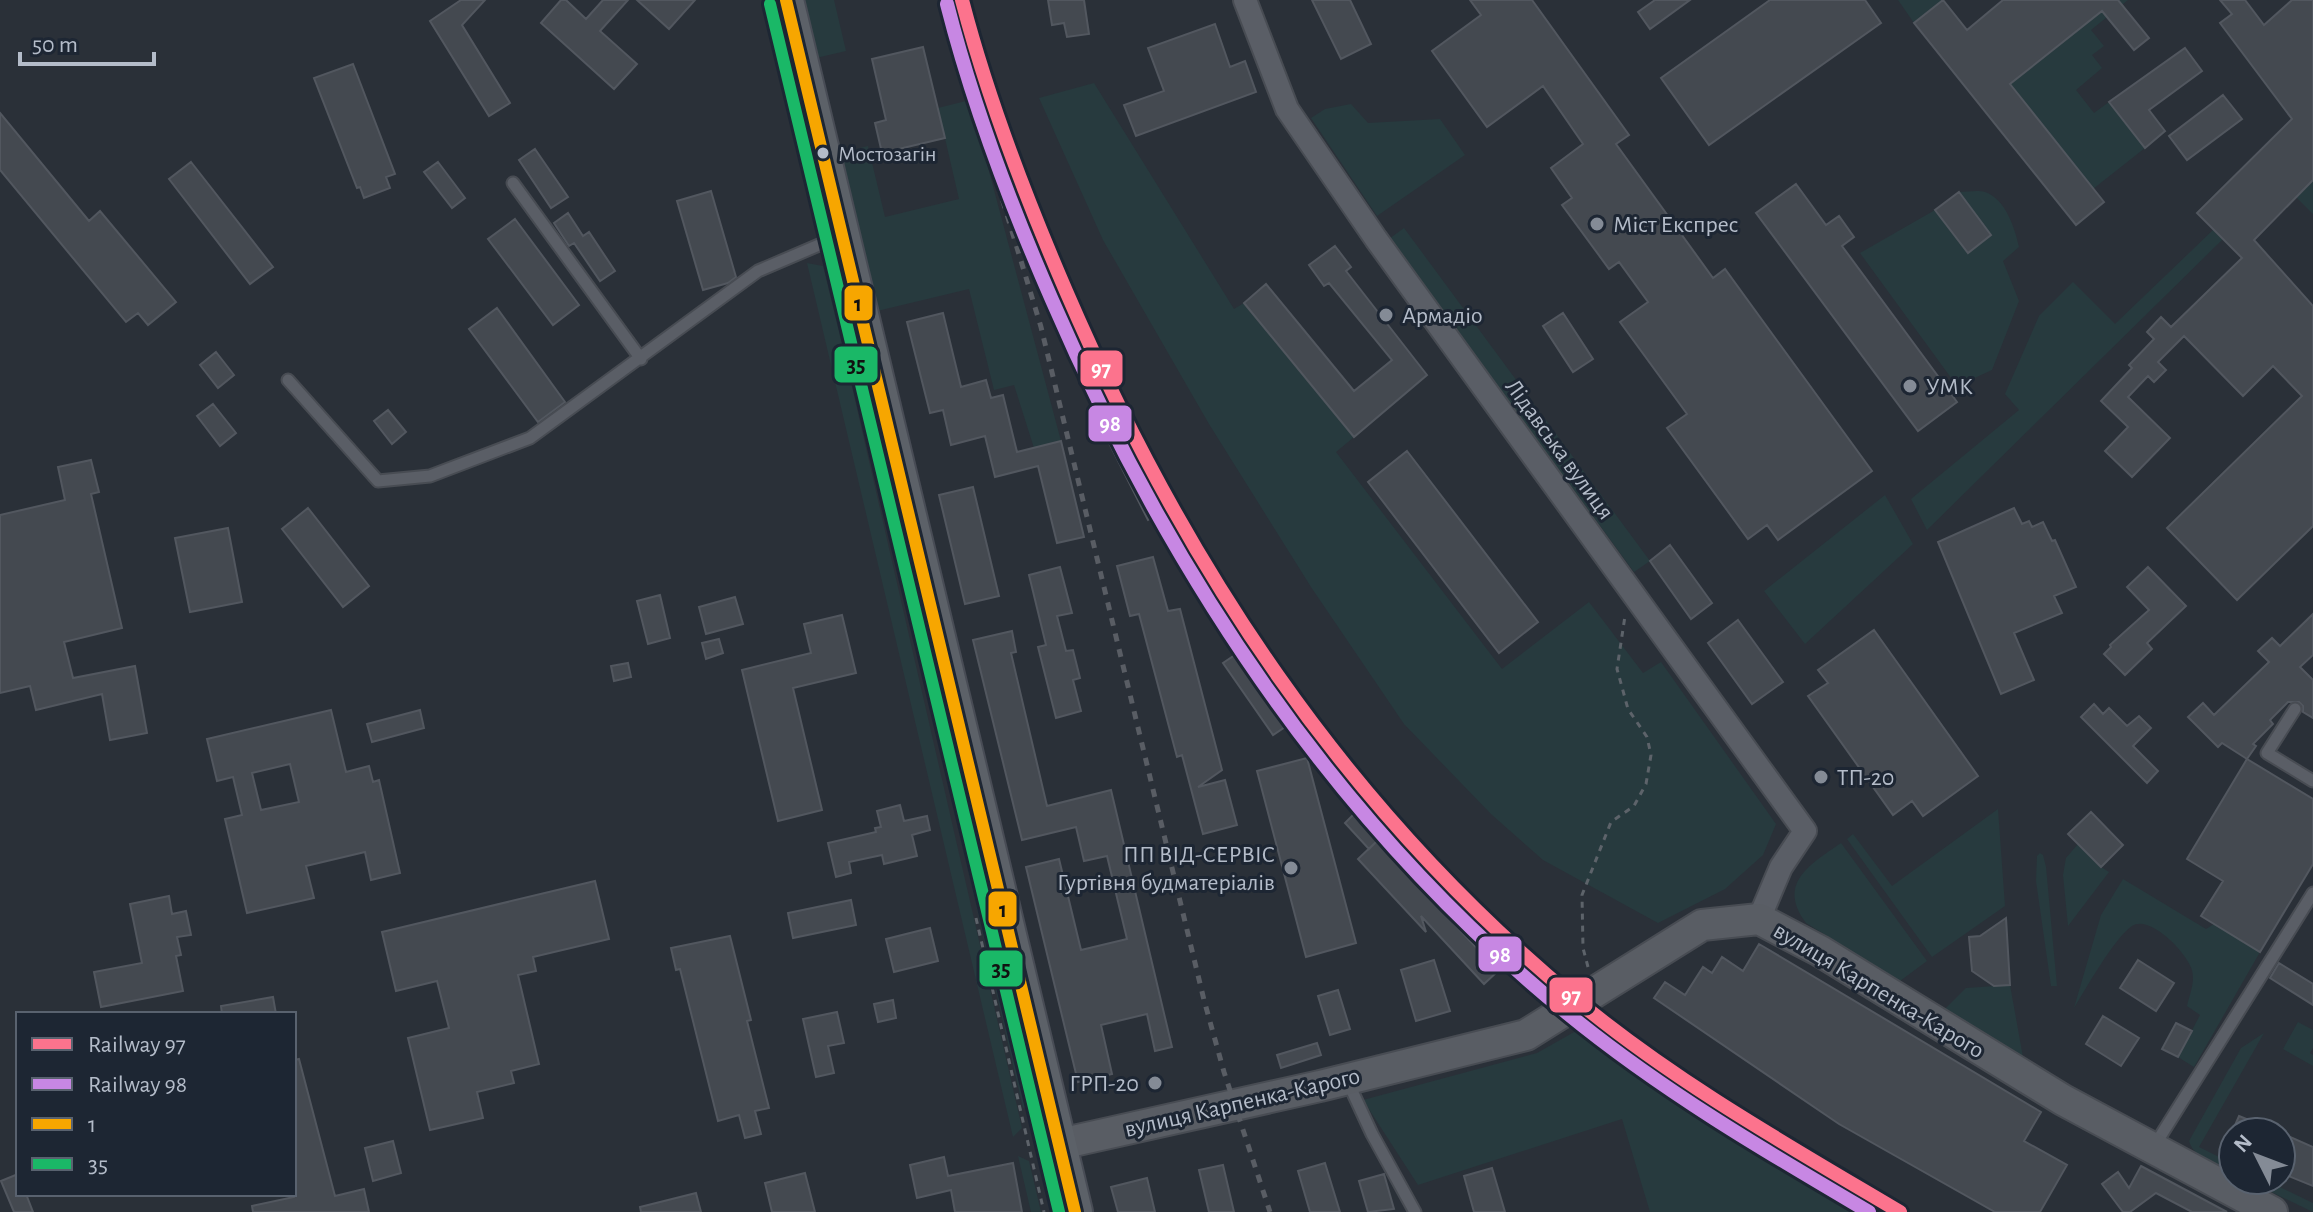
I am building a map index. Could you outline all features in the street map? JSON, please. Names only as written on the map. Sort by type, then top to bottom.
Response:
[{"type":"main road","points":[[786,0],[901,474],[1044,1143],[1075,1212]]},
{"type":"main road","name":"вулиця Карпенка-Карого","points":[[1044,1143],[1347,1079],[1526,1035],[1702,925],[1759,919],[1820,951],[2063,1100],[2272,1212]]},
{"type":"street","name":"Лідавська вулиця","points":[[1245,0],[1287,109],[1376,239],[1805,831],[1781,867],[1759,919]]},
{"type":"lane","points":[[513,183],[641,359]]},
{"type":"lane","points":[[288,380],[378,481],[430,476],[530,438],[758,271],[841,236]]},
{"type":"lane","points":[[2295,709],[2267,753],[2313,781]]},
{"type":"lane","points":[[2153,1148],[2313,893]]},
{"type":"lane","points":[[1347,1079],[1372,1134],[1415,1212]]},
{"type":"path","points":[[1593,991],[1583,948],[1582,895],[1611,822],[1634,806],[1646,784],[1651,755],[1647,737],[1628,709],[1617,669],[1629,589]]},
{"type":"path","points":[[1044,1143],[1044,1212]]},
{"type":"green space","points":[[802,0],[834,0],[846,51],[816,58]]},
{"type":"green space","points":[[1898,0],[1943,0],[1914,23]]},
{"type":"green space","points":[[2116,0],[2128,0],[2091,30],[2104,46],[2092,55],[2102,68],[2076,90],[2094,113],[2109,102],[2145,148],[2093,189],[2010,84]]},
{"type":"green space","points":[[1094,83],[1234,309],[1244,303],[1354,437],[1336,452],[1502,669],[1589,602],[1643,673],[1661,662],[1776,824],[1763,855],[1725,889],[1658,923],[1543,860],[1491,814],[1404,724],[1311,587],[1209,424],[1103,240],[1039,98]]},
{"type":"green space","points":[[970,100],[1061,441],[1034,448],[1014,385],[994,390],[969,289],[873,312],[836,154],[868,146],[885,217],[959,199],[938,108]]},
{"type":"green space","points":[[1351,104],[1368,123],[1440,119],[1465,155],[1377,216],[1311,118],[1325,109]]},
{"type":"green space","points":[[2313,180],[2313,214],[2296,197]]},
{"type":"green space","points":[[1959,192],[1985,192],[1999,201],[2008,215],[2019,247],[2003,261],[2019,301],[1992,370],[1957,386],[1860,253],[1935,210],[1968,252],[1991,235]]},
{"type":"green space","points":[[1404,228],[1650,561],[1634,572],[1389,239]]},
{"type":"green space","points":[[2213,230],[2223,239],[1927,530],[1911,499],[2019,410],[2005,394],[2039,316],[2073,282],[2115,324]]},
{"type":"green space","points":[[807,263],[823,266],[844,352],[1022,1128],[1013,1137]]},
{"type":"green space","points":[[828,266],[840,274],[1003,967],[1003,1004],[1027,1107],[1023,1108]]},
{"type":"green space","points":[[1885,495],[1913,544],[1805,644],[1764,591]]},
{"type":"green space","points":[[1998,809],[2005,906],[1932,957],[1847,839],[1853,834],[1892,886]]},
{"type":"green space","points":[[1841,843],[1927,961],[1900,981],[1806,923],[1798,909],[1796,886],[1801,876]]},
{"type":"green space","points":[[2078,844],[2109,872],[2068,926],[2063,875],[2066,858]]},
{"type":"green space","points":[[2040,853],[2046,867],[2057,986],[2051,986],[2036,881],[2037,856]]},
{"type":"green space","points":[[2123,879],[2206,929],[2214,924],[2260,952],[2194,1067],[2178,1057],[2200,1015],[2187,1006],[2193,984],[2192,970],[2176,945],[2148,925],[2132,926],[2125,932],[2074,1008],[2101,915]]},
{"type":"green space","points":[[2010,985],[2023,1057],[1944,1010],[1966,988]]},
{"type":"green space","points":[[2298,1022],[2313,1030],[2310,1053],[2313,1055],[2313,1066],[2283,1049]]},
{"type":"green space","points":[[1583,1027],[1758,1147],[1869,1212],[1650,1212],[1622,1119],[1418,1185],[1363,1100],[1537,1053]]},
{"type":"green space","points":[[2264,1033],[2199,1147],[2217,1156],[2217,1165],[2201,1157],[2189,1141],[2241,1048]]},
{"type":"green space","points":[[1018,1156],[1029,1161],[1041,1212],[1031,1212]]},
{"type":"green space","points":[[2297,1195],[2313,1203],[2313,1212],[2280,1196]]},
{"type":"building","points":[[461,0],[485,0],[462,25],[510,103],[489,116],[430,21]]},
{"type":"building","points":[[561,0],[566,0],[586,19],[603,0],[628,0],[600,31],[637,64],[614,89],[541,23]]},
{"type":"building","points":[[637,0],[695,0],[669,29]]},
{"type":"building","points":[[1048,0],[1084,0],[1089,34],[1067,37],[1064,23],[1052,25]]},
{"type":"building","points":[[1312,0],[1350,0],[1371,44],[1341,59]]},
{"type":"building","points":[[1470,0],[1532,0],[1629,135],[1616,144],[1713,278],[1725,269],[1872,471],[1778,540],[1767,525],[1748,539],[1667,428],[1687,414],[1620,322],[1648,302],[1619,262],[1609,269],[1562,205],[1572,198],[1551,168],[1583,144],[1543,86],[1487,127],[1432,51],[1481,15]]},
{"type":"building","points":[[1655,0],[1690,0],[1650,29],[1638,12]]},
{"type":"building","points":[[1770,0],[1865,0],[1881,23],[1709,145],[1661,78]]},
{"type":"building","points":[[1943,0],[1967,30],[2003,0],[2118,0],[2149,38],[2134,50],[2102,11],[2010,84],[2104,202],[2076,225],[1914,23]]},
{"type":"building","points":[[2220,0],[2245,0],[2264,25],[2292,0],[2313,0],[2313,180],[2254,240],[2313,306],[2313,526],[2237,600],[2167,528],[2302,396],[2273,366],[2243,396],[2184,336],[2158,362],[2166,370],[2154,382],[2148,376],[2128,397],[2170,438],[2132,477],[2105,451],[2128,427],[2101,401],[2154,339],[2147,332],[2161,317],[2171,327],[2242,258],[2197,213],[2292,119],[2220,23],[2232,14]]},
{"type":"building","points":[[1215,24],[1230,67],[1245,61],[1256,92],[1136,136],[1124,105],[1164,91],[1148,48]]},
{"type":"building","points":[[923,47],[945,138],[882,153],[875,123],[886,120],[872,59]]},
{"type":"building","points":[[2185,48],[2202,71],[2149,110],[2165,131],[2145,148],[2109,102]]},
{"type":"building","points":[[353,64],[395,174],[386,177],[390,188],[364,198],[360,187],[357,188],[314,78]]},
{"type":"building","points":[[2223,95],[2242,119],[2187,160],[2169,136]]},
{"type":"building","points":[[0,113],[89,221],[100,211],[176,302],[148,325],[138,313],[126,322],[0,170]]},
{"type":"building","points":[[535,149],[568,197],[551,208],[519,160]]},
{"type":"building","points":[[191,162],[273,267],[250,284],[169,179]]},
{"type":"building","points":[[438,162],[465,198],[452,208],[424,172]]},
{"type":"building","points":[[1796,184],[1826,225],[1839,216],[1854,237],[1842,246],[1957,402],[1918,431],[1756,213]]},
{"type":"building","points":[[711,191],[736,277],[728,283],[703,290],[677,201]]},
{"type":"building","points":[[1959,192],[1991,235],[1968,253],[1935,210]]},
{"type":"building","points":[[568,213],[583,236],[589,232],[615,271],[600,281],[574,243],[569,246],[554,223]]},
{"type":"building","points":[[515,219],[579,305],[553,325],[488,239]]},
{"type":"building","points":[[1335,246],[1351,267],[1346,271],[1427,375],[1354,437],[1244,303],[1266,284],[1354,391],[1392,360],[1329,283],[1324,286],[1309,265]]},
{"type":"building","points":[[497,308],[565,402],[538,422],[469,329]]},
{"type":"building","points":[[943,313],[961,387],[986,380],[991,398],[1003,395],[1017,452],[1061,441],[1084,537],[1057,543],[1038,466],[995,477],[985,436],[951,445],[943,410],[930,413],[907,322]]},
{"type":"building","points":[[1563,313],[1593,359],[1573,372],[1543,326]]},
{"type":"building","points":[[216,352],[234,375],[218,388],[200,365]]},
{"type":"building","points":[[213,404],[236,433],[220,446],[197,416]]},
{"type":"building","points":[[388,410],[406,432],[392,444],[374,421]]},
{"type":"building","points":[[1122,426],[1165,511],[1148,520],[1105,435]]},
{"type":"building","points":[[1407,451],[1538,622],[1499,653],[1368,482]]},
{"type":"building","points":[[91,460],[99,492],[91,494],[122,628],[64,642],[73,678],[135,666],[147,733],[110,740],[102,694],[36,710],[30,686],[0,693],[0,515],[65,500],[58,467]]},
{"type":"building","points":[[973,487],[999,596],[965,604],[939,495]]},
{"type":"building","points":[[308,508],[369,586],[343,607],[282,529]]},
{"type":"building","points":[[2014,508],[2022,524],[2029,521],[2032,527],[2043,522],[2052,541],[2055,540],[2076,587],[2054,596],[2062,613],[2014,633],[2034,680],[2001,694],[1938,542]]},
{"type":"building","points":[[228,528],[242,602],[190,612],[175,538]]},
{"type":"building","points":[[1670,545],[1712,603],[1691,619],[1650,561]]},
{"type":"building","points":[[1153,557],[1168,611],[1180,609],[1222,770],[1198,787],[1225,780],[1237,825],[1203,834],[1182,755],[1177,757],[1139,614],[1130,616],[1117,566]]},
{"type":"building","points":[[1060,567],[1072,613],[1057,616],[1066,651],[1073,650],[1080,678],[1073,680],[1081,711],[1056,718],[1038,647],[1046,645],[1029,575]]},
{"type":"building","points":[[2148,567],[2186,606],[2147,643],[2152,649],[2125,675],[2104,654],[2149,610],[2127,587]]},
{"type":"building","points":[[660,595],[670,638],[648,644],[637,601]]},
{"type":"building","points":[[735,597],[743,624],[706,634],[699,607]]},
{"type":"building","points":[[2313,614],[2313,655],[2300,667],[2313,680],[2313,718],[2303,712],[2299,702],[2288,702],[2270,720],[2273,724],[2253,744],[2256,746],[2247,759],[2222,743],[2218,747],[2188,717],[2203,703],[2214,715],[2269,662],[2258,651],[2272,638],[2280,646]]},
{"type":"building","points":[[842,615],[856,673],[793,688],[822,810],[778,821],[742,670],[811,653],[804,624]]},
{"type":"building","points":[[1738,620],[1783,682],[1752,704],[1708,643]]},
{"type":"building","points":[[1874,630],[1978,776],[1923,816],[1912,801],[1893,815],[1808,696],[1828,683],[1818,670]]},
{"type":"building","points":[[1012,631],[1016,652],[1011,653],[1047,806],[1111,790],[1172,1047],[1155,1051],[1147,1014],[1101,1025],[1112,1074],[1078,1082],[1026,867],[1059,859],[1081,950],[1127,939],[1107,856],[1084,861],[1076,827],[1022,840],[973,640]]},
{"type":"building","points":[[719,639],[723,653],[706,659],[702,643]]},
{"type":"building","points":[[1238,653],[1288,725],[1273,735],[1223,663]]},
{"type":"building","points":[[628,663],[631,677],[614,681],[611,666]]},
{"type":"building","points":[[2094,704],[2103,714],[2109,708],[2127,726],[2139,716],[2151,728],[2133,746],[2158,771],[2147,783],[2081,717]]},
{"type":"building","points":[[331,710],[346,772],[369,766],[373,782],[379,780],[400,873],[371,880],[365,852],[306,866],[314,898],[247,913],[225,819],[242,815],[233,777],[217,781],[207,739]],"holes":[[[290,764],[299,802],[261,810],[252,773]]]},
{"type":"building","points":[[420,710],[424,728],[372,742],[367,724]]},
{"type":"building","points":[[1307,758],[1356,943],[1306,957],[1257,771]]},
{"type":"building","points":[[2247,759],[2313,799],[2313,864],[2260,952],[2201,916],[2223,881],[2187,859]]},
{"type":"building","points":[[900,805],[904,821],[927,816],[930,830],[912,835],[917,856],[884,864],[882,855],[849,862],[851,873],[836,877],[828,843],[876,832],[875,828],[881,827],[877,811]]},
{"type":"building","points":[[1360,808],[1384,834],[1369,849],[1345,823]]},
{"type":"building","points":[[2091,812],[2123,845],[2101,867],[2068,834]]},
{"type":"building","points":[[1377,841],[1498,971],[1484,984],[1421,916],[1426,932],[1358,859]]},
{"type":"building","points":[[595,881],[609,939],[533,957],[536,971],[518,975],[539,1064],[511,1071],[514,1083],[477,1092],[483,1118],[430,1130],[408,1038],[449,1028],[437,981],[396,991],[382,932]]},
{"type":"building","points":[[169,896],[172,914],[186,911],[191,935],[177,937],[181,955],[176,956],[183,991],[101,1007],[94,972],[142,963],[130,904]]},
{"type":"building","points":[[851,900],[856,925],[793,938],[788,913]]},
{"type":"building","points":[[2006,918],[2010,985],[1994,986],[1972,971],[1969,937],[1980,936]]},
{"type":"building","points":[[930,928],[938,961],[894,972],[886,939]]},
{"type":"building","points":[[730,936],[769,1108],[755,1111],[761,1134],[745,1138],[739,1115],[718,1121],[680,969],[676,970],[671,948]]},
{"type":"building","points":[[1759,944],[2041,1112],[2024,1141],[2067,1165],[2040,1212],[1995,1212],[1839,1124],[1654,998],[1665,982],[1685,995],[1703,967],[1712,973],[1722,957],[1743,971]]},
{"type":"building","points":[[1434,960],[1450,1011],[1416,1021],[1401,970]]},
{"type":"building","points":[[2138,960],[2174,983],[2156,1011],[2120,988]]},
{"type":"building","points":[[2279,963],[2313,984],[2313,1005],[2270,978]]},
{"type":"building","points":[[1338,990],[1350,1029],[1330,1035],[1318,996]]},
{"type":"building","points":[[273,997],[276,1012],[222,1012],[221,1006]]},
{"type":"building","points":[[893,1000],[896,1018],[878,1022],[874,1004]]},
{"type":"building","points":[[837,1012],[844,1043],[828,1046],[834,1073],[816,1077],[803,1019]]},
{"type":"building","points":[[2103,1016],[2139,1038],[2121,1066],[2086,1044]]},
{"type":"building","points":[[2176,1023],[2192,1031],[2178,1057],[2162,1049]]},
{"type":"building","points":[[1317,1043],[1321,1055],[1281,1068],[1277,1055]]},
{"type":"building","points":[[299,1059],[335,1196],[364,1189],[369,1212],[253,1212],[252,1206],[296,1196],[296,1060]]},
{"type":"building","points":[[2297,1140],[2313,1147],[2313,1186],[2297,1180]]},
{"type":"building","points":[[393,1141],[401,1173],[373,1181],[365,1148]]},
{"type":"building","points":[[944,1157],[948,1176],[1013,1163],[1022,1212],[955,1212],[951,1190],[917,1198],[910,1165]]},
{"type":"building","points":[[1325,1163],[1340,1212],[1310,1212],[1298,1171]]},
{"type":"building","points":[[1223,1165],[1234,1212],[1209,1212],[1199,1170]]},
{"type":"building","points":[[2141,1166],[2227,1212],[2192,1212],[2156,1193],[2130,1212],[2123,1212],[2102,1184],[2118,1172],[2129,1188]]},
{"type":"building","points":[[1492,1168],[1505,1212],[1474,1212],[1464,1176]]},
{"type":"building","points":[[805,1173],[815,1212],[772,1212],[765,1183]]},
{"type":"building","points":[[1384,1174],[1394,1209],[1368,1212],[1359,1181]]},
{"type":"building","points":[[16,1175],[16,1196],[27,1196],[33,1212],[14,1212],[1,1181]]},
{"type":"building","points":[[1147,1178],[1155,1212],[1118,1212],[1111,1187]]},
{"type":"building","points":[[696,1193],[701,1212],[641,1212],[640,1207]]},
{"type":"railway","points":[[946,0],[962,66],[1041,327],[1204,1000],[1270,1212]]},
{"type":"rail line","name":"97","points":[[962,0],[983,74],[1022,184],[1112,392],[1163,490],[1218,585],[1278,676],[1344,763],[1415,846],[1492,925],[1575,999],[1693,1085],[1900,1212]]},
{"type":"rail line","name":"98","points":[[947,4],[968,80],[1007,191],[1098,401],[1150,500],[1206,596],[1267,688],[1333,776],[1405,860],[1483,939],[1567,1013],[1676,1094],[1869,1212]]},
{"type":"transit line","name":"1","points":[[786,0],[1075,1212]]},
{"type":"transit line","name":"35","points":[[770,4],[1059,1212]]},
{"type":"place","name":"Мостозагін","points":[[823,153]]},
{"type":"place","name":"Міст Експрес","points":[[1597,224]]},
{"type":"place","name":"Армадіо","points":[[1386,315]]},
{"type":"place","name":"УМК","points":[[1910,386]]},
{"type":"place","name":"ТП-20","points":[[1821,777]]},
{"type":"place","name":"ПП ВІД-СЕРВІС Гуртівня будматеріалів","points":[[1291,868]]},
{"type":"place","name":"ГРП-20","points":[[1155,1083]]}]
